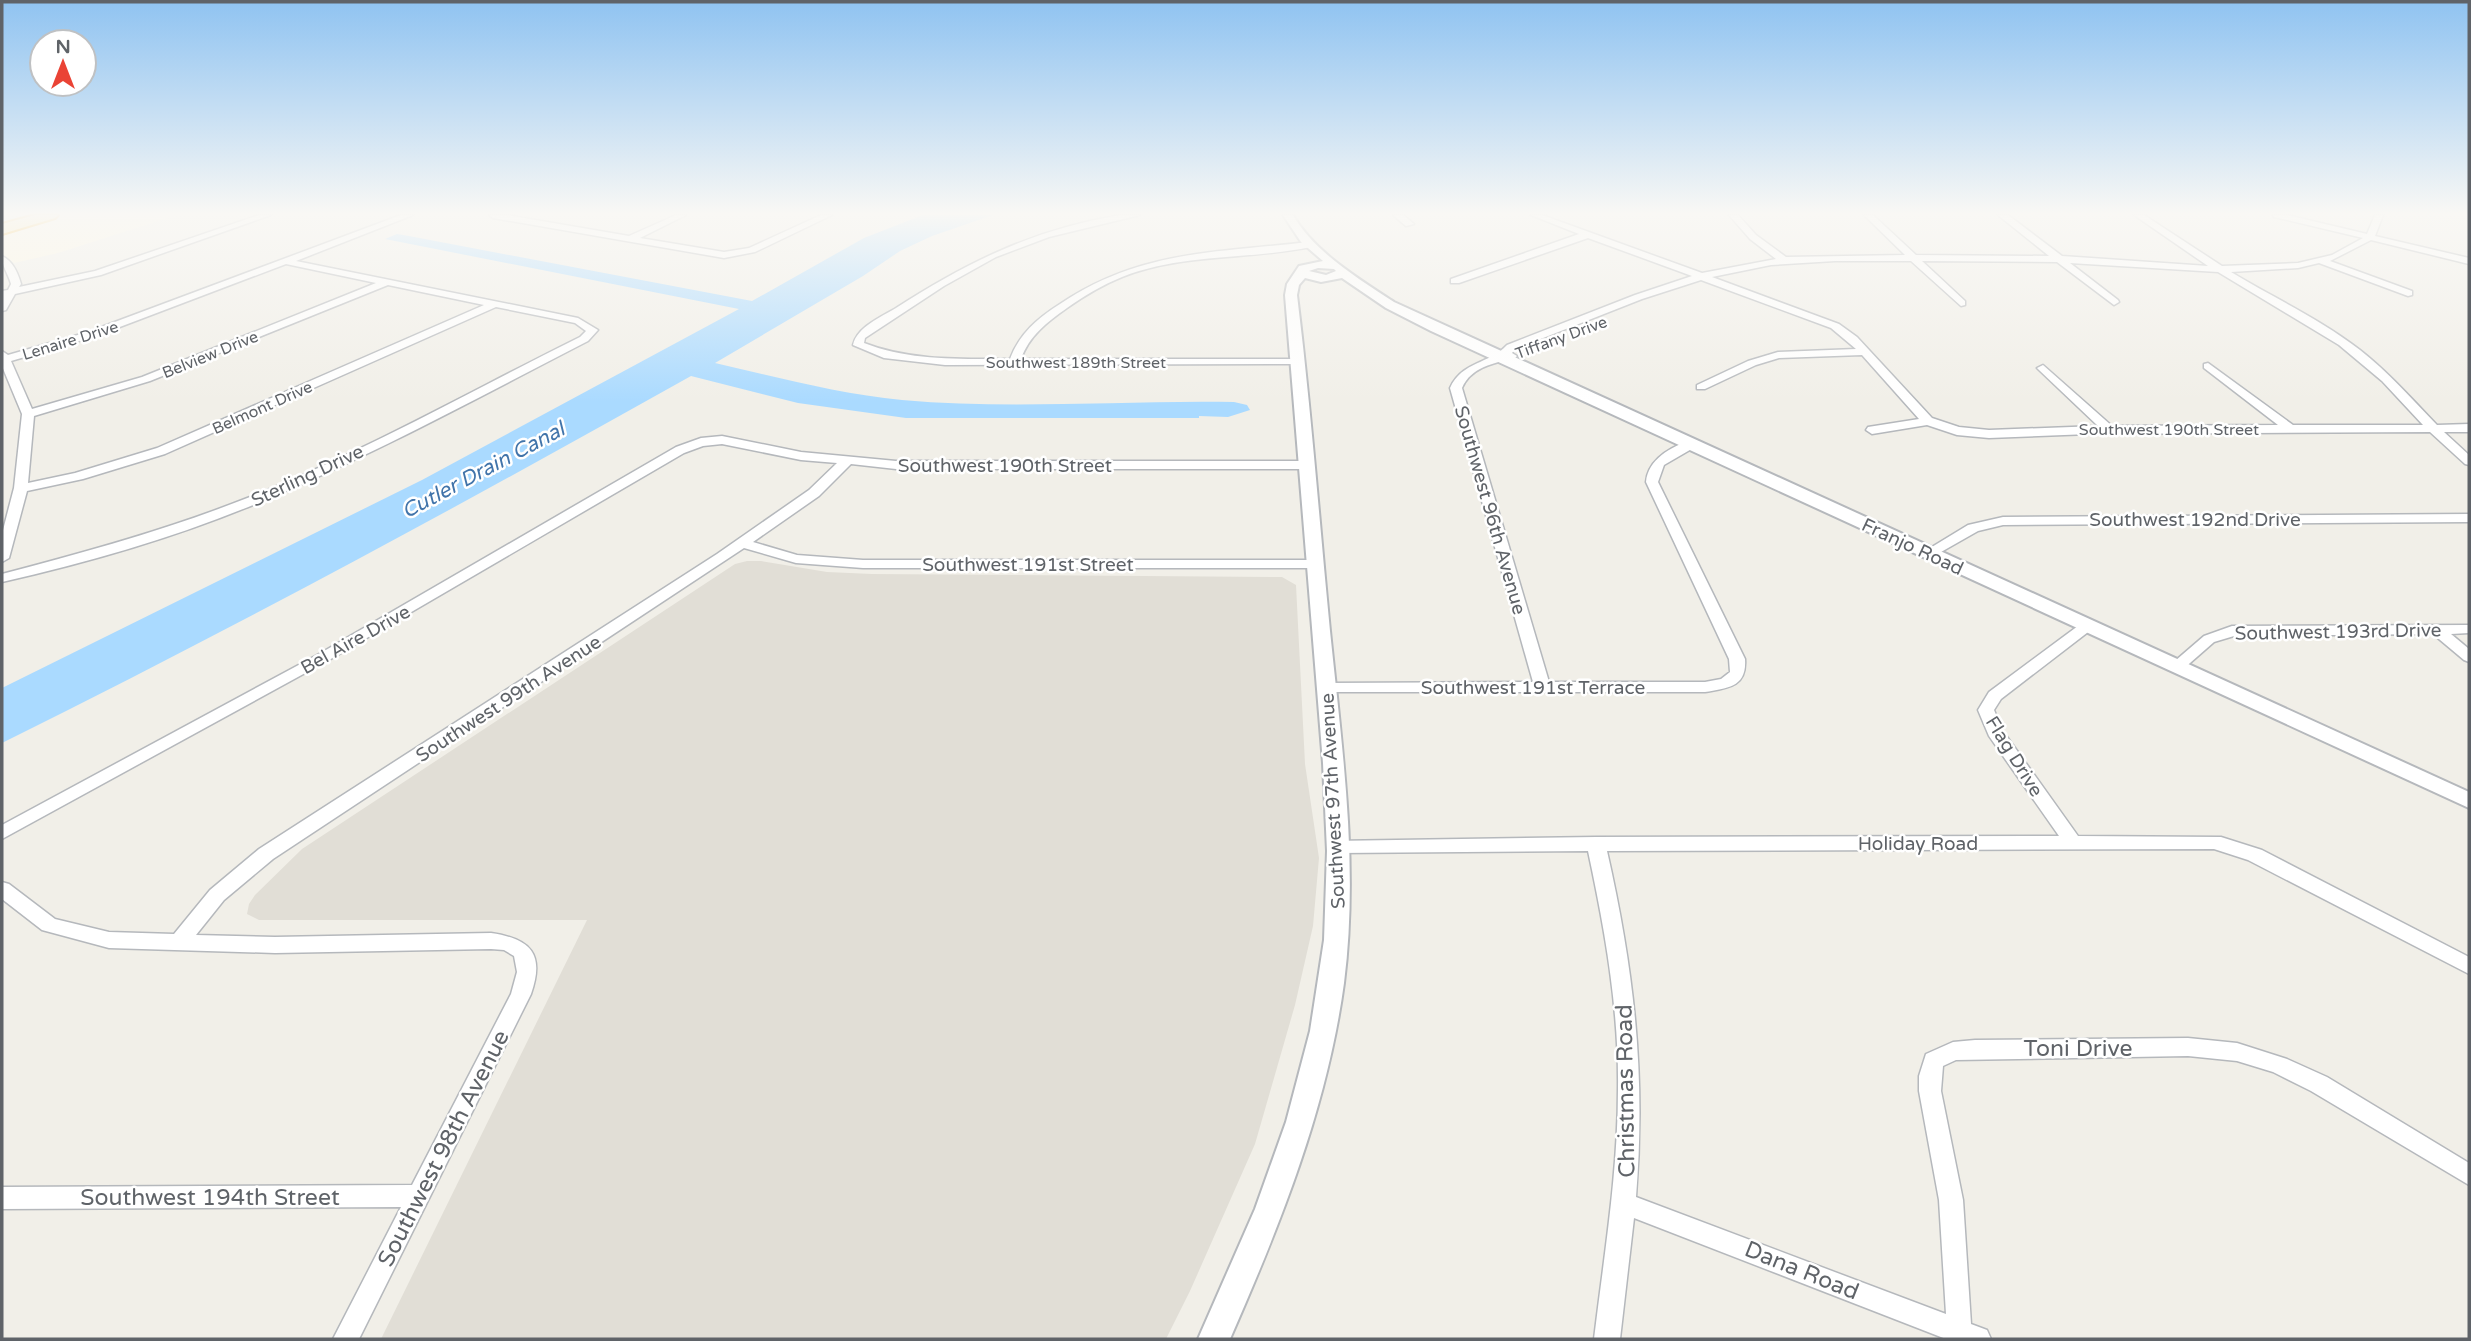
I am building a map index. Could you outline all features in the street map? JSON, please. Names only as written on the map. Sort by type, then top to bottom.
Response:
[{"type":"street","points":[[2,308],[7,293],[16,284],[14,278]]},
{"type":"street","points":[[7,293],[81,278]]},
{"type":"street","name":"Lenaire Drive","points":[[4,357],[68,343],[246,278]]},
{"type":"street","points":[[365,278],[495,304]]},
{"type":"street","name":"Southwest 189th Street","points":[[950,278],[873,327],[858,341],[859,346],[895,357],[945,362],[1299,362]]},
{"type":"street","points":[[1014,362],[1021,342],[1032,330],[1088,288],[1108,278]]},
{"type":"street","points":[[1294,286],[1298,278]]},
{"type":"street","points":[[1294,286],[1320,278]]},
{"type":"street","name":"Franjo Road","points":[[1339,278],[1409,314],[2469,801]]},
{"type":"street","points":[[1455,281],[1465,278]]},
{"type":"street","name":"Tiffany Drive","points":[[1502,357],[1525,353],[1702,283],[1705,278]]},
{"type":"street","points":[[1710,278],[1828,322],[1847,334],[1928,421]]},
{"type":"street","points":[[1934,278],[1961,303]]},
{"type":"street","points":[[2083,278],[2114,302]]},
{"type":"street","points":[[2234,278],[2355,351],[2394,384],[2469,461]]},
{"type":"street","points":[[2366,278],[2408,293]]},
{"type":"street","name":"Belview Drive","points":[[28,414],[146,379],[387,282]]},
{"type":"street","name":"Southwest 97th Avenue","points":[[1214,1339],[1277,1195],[1309,1086],[1324,1023],[1335,951],[1338,846],[1328,688],[1291,295],[1294,286]]},
{"type":"street","name":"Sterling Drive","points":[[2,578],[118,548],[232,509],[374,443],[584,339],[593,330],[578,321],[495,304]]},
{"type":"street","name":"Belmont Drive","points":[[21,488],[78,476],[161,451],[495,304]]},
{"type":"street","points":[[1701,387],[1752,363],[1778,355],[1865,352]]},
{"type":"street","points":[[2,558],[21,488],[28,414],[4,357]]},
{"type":"street","name":"Southwest 96th Avenue","points":[[1502,357],[1466,373],[1457,382],[1456,393],[1543,688]]},
{"type":"street","points":[[2208,366],[2290,429]]},
{"type":"street","points":[[2043,369],[2108,429]]},
{"type":"street","name":"Southwest 190th Street","points":[[1871,430],[1928,421],[1957,431],[1978,433],[2108,429],[2469,428]]},
{"type":"street","name":"Southwest 190th Street","points":[[705,441],[731,441],[785,453],[847,461],[933,466],[1307,465]]},
{"type":"street","name":"Bel Aire Drive","points":[[2,834],[324,657],[680,450],[705,441]]},
{"type":"street","name":"Southwest 191st Terrace","points":[[1328,688],[1705,687],[1726,683],[1736,676],[1738,662],[1651,482],[1653,472],[1660,461],[1691,444]]},
{"type":"street","name":"Southwest 99th Avenue","points":[[178,943],[225,887],[266,854],[572,658],[743,543],[818,490],[847,461]]},
{"type":"street","name":"Southwest 192nd Drive","points":[[1929,553],[1973,528],[2003,521],[2469,518]]},
{"type":"street","name":"Southwest 191st Street","points":[[743,543],[796,559],[863,564],[1316,564]]},
{"type":"street","name":"Flag Drive","points":[[2073,843],[1995,732],[1986,710],[1995,696],[2087,626]]},
{"type":"street","points":[[2436,629],[2469,657]]},
{"type":"street","name":"Southwest 193rd Drive","points":[[2176,667],[2213,636],[2232,631],[2469,629]]},
{"type":"street","name":"Holiday Road","points":[[1338,846],[2207,842],[2236,847],[2469,966]]},
{"type":"street","name":"Christmas Road","points":[[1596,844],[1614,928],[1625,1007],[1628,1121],[1624,1204],[1607,1339]]},
{"type":"street","points":[[2,889],[45,923],[67,932],[122,942],[178,943]]},
{"type":"street","name":"Southwest 98th Avenue","points":[[178,943],[275,945],[481,941],[506,944],[525,955],[530,967],[521,994],[346,1339]]},
{"type":"street","name":"Toni Drive","points":[[1969,1336],[1957,1258],[1951,1186],[1928,1080],[1934,1059],[1944,1053],[1975,1049],[2174,1048],[2237,1052],[2279,1065],[2319,1084],[2469,1175]]},
{"type":"street","name":"Southwest 194th Street","points":[[2,1198],[418,1196]]},
{"type":"street","name":"Dana Road","points":[[1624,1204],[1672,1220],[1969,1336]]},
{"type":"shaded area","points":[[747,561],[827,572],[872,574],[1282,577],[1296,585],[1305,764],[1319,858],[1313,926],[1295,1005],[1255,1144],[1166,1339],[381,1339],[587,920],[259,920],[247,914],[249,904],[302,849],[735,564]]},
{"type":"water","name":"Cutler Drain Canal","points":[[580,278],[628,278],[752,301],[794,278],[860,278],[715,363],[831,389],[902,400],[985,404],[1234,402],[1247,405],[1250,410],[1228,417],[1199,418],[906,418],[798,403],[691,376],[350,563],[2,743],[2,688],[422,480],[739,309]]}]
